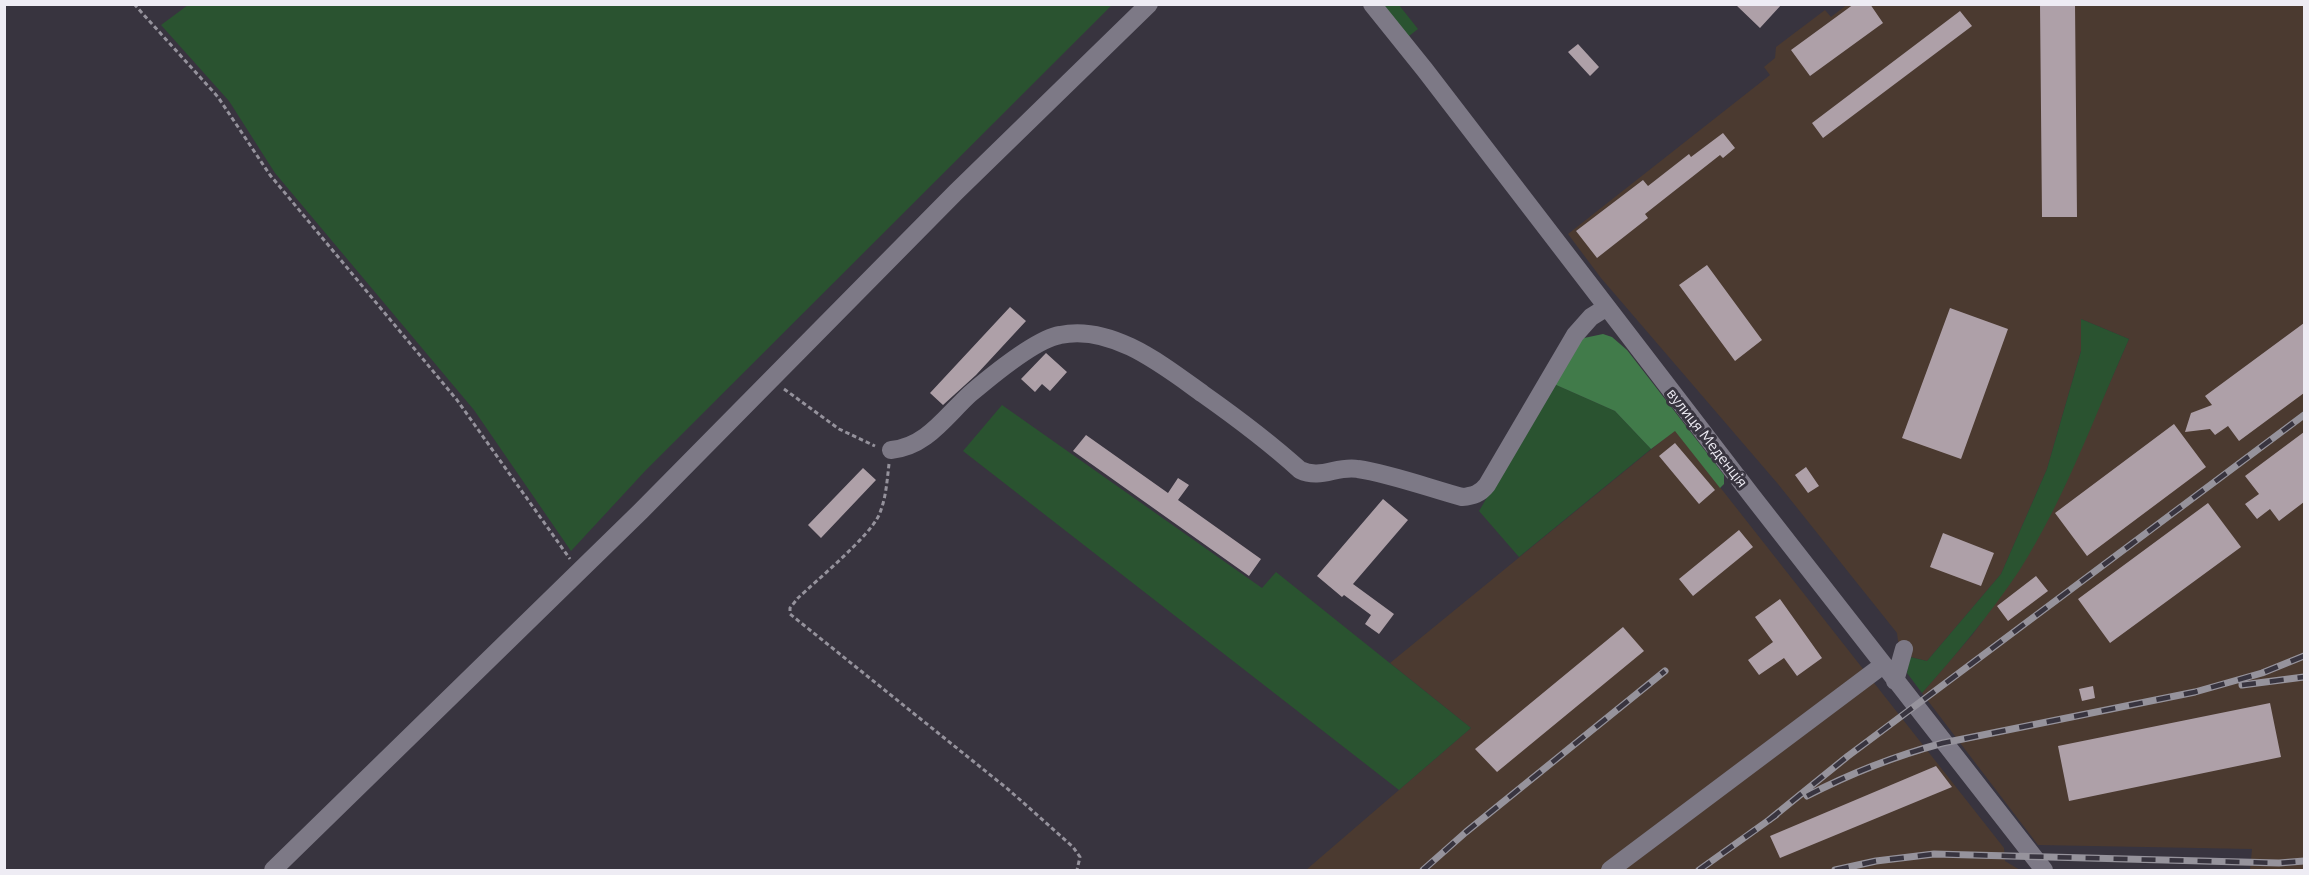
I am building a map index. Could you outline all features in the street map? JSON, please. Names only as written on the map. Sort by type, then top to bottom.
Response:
[{"type":"street","points":[[273,870],[579,572],[956,192],[1149,4]]},
{"type":"street","name":"вулиця Меденція","points":[[1372,4],[1895,681],[2044,870]]},
{"type":"street","points":[[891,450],[904,449],[917,444],[974,392],[1041,341],[1059,335],[1078,333],[1096,335],[1123,344],[1157,361],[1255,431],[1300,470],[1307,473],[1316,475],[1338,470],[1358,469],[1462,497],[1473,496],[1487,485],[1575,334],[1591,317],[1606,307]]},
{"type":"street","points":[[1895,681],[1904,649]]},
{"type":"street","points":[[1610,870],[1883,665]]},
{"type":"path","points":[[134,4],[218,97],[270,175],[457,400],[579,572]]},
{"type":"path","points":[[771,379],[839,429],[856,438],[891,450],[885,498],[879,516],[865,533],[798,598],[790,608],[790,614],[1009,790],[1065,840],[1080,857],[1077,870]]},
{"type":"shaded area","points":[[1848,4],[2304,5],[2304,870],[2250,870],[2252,849],[2038,845],[1922,693],[1973,634],[2019,570],[2062,491],[2129,339],[2081,319],[2081,351],[2047,469],[2001,574],[1927,661],[1910,657],[1898,641],[1897,633],[1778,484],[1601,278],[1568,234],[1770,75],[1764,67],[1775,58],[1776,47],[1825,10],[1831,17]]},
{"type":"shaded area","points":[[1675,430],[2004,848],[2005,861],[2020,870],[1306,870],[1471,728],[1390,663]]},
{"type":"green space","points":[[1112,4],[646,470],[571,551],[474,410],[275,173],[229,101],[161,25],[188,5]]},
{"type":"green space","points":[[1376,5],[1399,5],[1418,29],[1404,40]]},
{"type":"green space","points":[[2081,319],[2129,339],[2065,487],[2035,544],[2019,571],[1985,618],[1922,693],[1907,673],[1910,657],[1927,661],[2001,574],[2047,469],[2081,351]]},
{"type":"green space","points":[[1603,334],[1612,337],[1627,350],[1724,475],[1724,484],[1720,488],[1675,431],[1651,449],[1615,411],[1554,384],[1577,345],[1584,338]]},
{"type":"green space","points":[[1554,384],[1615,411],[1651,449],[1519,557],[1479,511]]},
{"type":"green space","points":[[1002,405],[1262,588],[1276,572],[1471,728],[1399,790],[963,451]]},
{"type":"building","points":[[1735,4],[1782,4],[1760,28]]},
{"type":"building","points":[[1854,4],[1870,4],[1883,23],[1810,76],[1791,50]]},
{"type":"building","points":[[2040,4],[2075,4],[2077,217],[2042,217]]},
{"type":"building","points":[[1960,11],[1972,26],[1823,138],[1812,123]]},
{"type":"building","points":[[1578,44],[1599,67],[1590,76],[1568,52]]},
{"type":"building","points":[[1723,133],[1735,148],[1723,158],[1720,155],[1645,214],[1648,218],[1597,258],[1576,231],[1643,180],[1648,186],[1689,154],[1691,157]]},
{"type":"building","points":[[1707,265],[1762,340],[1735,361],[1679,285]]},
{"type":"building","points":[[1010,307],[1026,321],[976,375],[943,405],[930,393]]},
{"type":"building","points":[[1950,308],[2008,329],[1961,459],[1902,438]]},
{"type":"building","points":[[2304,323],[2304,393],[2239,441],[2228,426],[2215,435],[2210,429],[2185,432],[2191,413],[2212,405],[2205,396]]},
{"type":"building","points":[[1046,353],[1067,372],[1050,391],[1042,384],[1035,392],[1021,379]]},
{"type":"building","points":[[2174,424],[2206,467],[2087,556],[2055,513]]},
{"type":"building","points":[[2304,432],[2304,502],[2279,521],[2270,509],[2257,519],[2245,504],[2259,494],[2245,476]]},
{"type":"building","points":[[1086,435],[1168,493],[1178,478],[1189,485],[1178,500],[1261,559],[1249,576],[1073,451]]},
{"type":"building","points":[[1675,443],[1715,490],[1699,504],[1659,456]]},
{"type":"building","points":[[1806,467],[1819,486],[1808,493],[1795,475]]},
{"type":"building","points":[[863,468],[876,480],[821,538],[808,525]]},
{"type":"building","points":[[1383,499],[1408,520],[1353,584],[1394,614],[1379,634],[1365,624],[1371,615],[1344,595],[1342,597],[1317,576]]},
{"type":"building","points":[[2208,503],[2241,547],[2110,643],[2078,599]]},
{"type":"building","points":[[1739,530],[1753,547],[1693,596],[1679,579]]},
{"type":"building","points":[[1943,533],[1994,553],[1981,586],[1930,567]]},
{"type":"building","points":[[2036,576],[2048,591],[2008,621],[1997,606]]},
{"type":"building","points":[[1780,599],[1822,658],[1797,676],[1784,658],[1759,675],[1748,660],[1773,642],[1755,617]]},
{"type":"building","points":[[1623,627],[1644,651],[1497,772],[1475,749]]},
{"type":"building","points":[[2093,686],[2095,698],[2082,701],[2079,689]]},
{"type":"building","points":[[2270,703],[2281,757],[2069,801],[2058,746]]},
{"type":"building","points":[[1936,766],[1952,787],[1780,858],[1770,836]]},
{"type":"railway","points":[[1769,820],[1848,756],[2304,415]]},
{"type":"railway","points":[[1807,796],[1874,766],[1943,743],[2195,692],[2262,673],[2304,656]]},
{"type":"railway","points":[[1423,870],[1466,832],[1665,671]]},
{"type":"railway","points":[[2242,685],[2304,677]]},
{"type":"railway","points":[[1699,870],[1776,815]]},
{"type":"railway","points":[[1835,870],[1876,861],[1934,854],[2279,863],[2304,861]]}]
